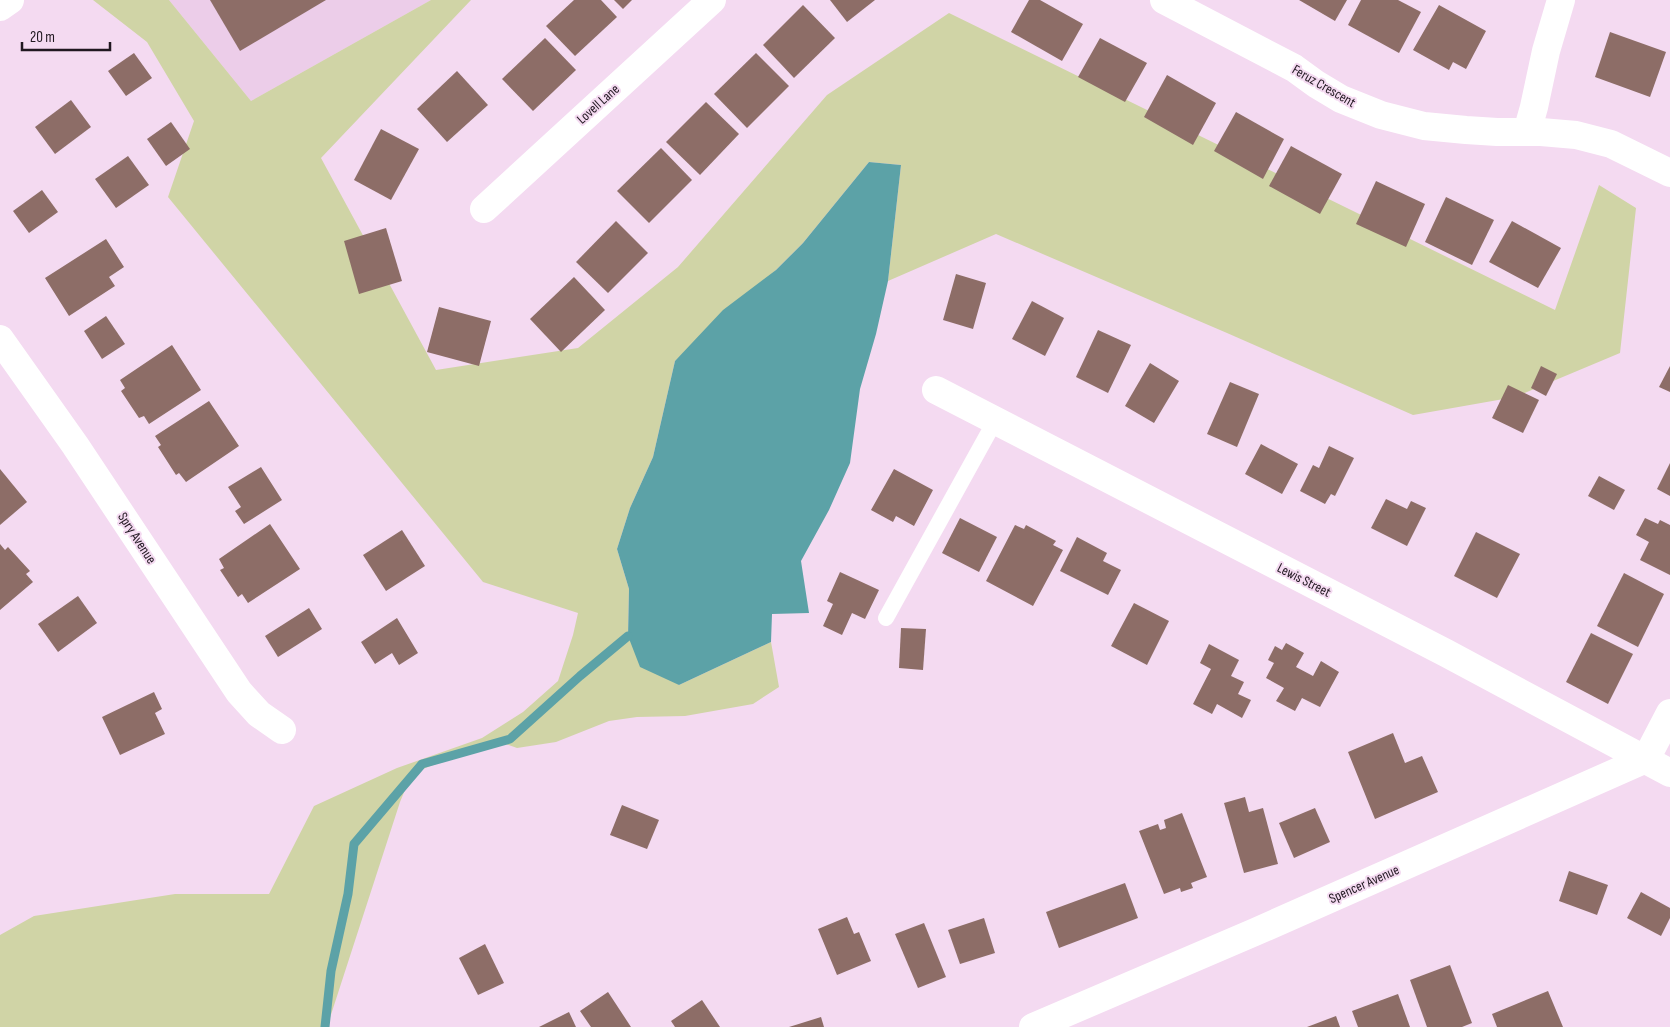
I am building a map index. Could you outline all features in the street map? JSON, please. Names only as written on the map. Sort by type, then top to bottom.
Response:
[{"type":"street","points":[[0,7],[10,0]]},
{"type":"street","name":"Lovell Lane","points":[[484,209],[712,0]]},
{"type":"street","name":"Feruz Crescent","points":[[1164,0],[1294,68],[1328,92],[1368,110],[1424,126],[1466,130],[1558,132],[1611,144],[1670,173]]},
{"type":"street","points":[[1527,132],[1560,0]]},
{"type":"street","name":"Spry Avenue","points":[[0,338],[80,451],[239,692],[259,714],[282,730]]},
{"type":"street","name":"Lewis Street","points":[[936,390],[1446,653],[1670,773]]},
{"type":"street","points":[[1646,759],[1670,713]]},
{"type":"street","name":"Spencer Avenue","points":[[1034,1027],[1256,932],[1646,759]]},
{"type":"lane","points":[[886,618],[995,421]]},
{"type":"shaded area","points":[[93,0],[169,0],[251,101],[431,0],[471,0],[321,158],[436,370],[578,348],[678,267],[827,95],[949,13],[1555,310],[1599,185],[1636,208],[1620,353],[1515,397],[1413,415],[996,234],[888,281],[901,165],[869,162],[803,243],[776,270],[675,361],[653,457],[630,508],[617,549],[629,589],[628,636],[679,685],[771,642],[779,687],[753,704],[685,716],[637,717],[609,721],[556,742],[517,748],[497,741],[412,773],[400,802],[327,1027],[0,1027],[0,935],[34,916],[175,894],[269,894],[314,806],[397,768],[482,738],[523,712],[558,681],[578,613],[483,582],[168,197],[194,121],[147,42]]},
{"type":"shaded area","points":[[169,0],[431,0],[251,101]]},
{"type":"shaded area","points":[[869,162],[901,165],[888,281],[876,334],[860,389],[850,463],[829,510],[801,561],[809,613],[772,614],[771,642],[679,685],[640,667],[628,636],[629,589],[617,549],[630,508],[653,457],[675,361],[723,310],[776,270],[803,243]]},
{"type":"building","points":[[210,0],[326,0],[240,51]]},
{"type":"building","points":[[574,0],[601,0],[617,17],[575,56],[546,26]]},
{"type":"building","points":[[614,0],[632,0],[623,9]]},
{"type":"building","points":[[830,0],[875,0],[847,22]]},
{"type":"building","points":[[1029,0],[1040,0],[1083,24],[1062,61],[1011,32]]},
{"type":"building","points":[[1299,0],[1347,0],[1335,21]]},
{"type":"building","points":[[1361,0],[1398,0],[1421,12],[1399,53],[1348,25]]},
{"type":"building","points":[[803,5],[835,38],[794,78],[763,45]]},
{"type":"building","points":[[1439,5],[1486,31],[1466,69],[1453,62],[1449,70],[1413,50]]},
{"type":"building","points":[[1610,32],[1666,52],[1650,97],[1595,77]]},
{"type":"building","points":[[545,38],[576,70],[533,111],[502,79]]},
{"type":"building","points":[[1100,38],[1147,63],[1125,102],[1078,77]]},
{"type":"building","points":[[134,53],[152,78],[126,96],[108,71]]},
{"type":"building","points":[[756,53],[789,86],[747,128],[714,94]]},
{"type":"building","points":[[457,71],[488,105],[447,142],[417,109]]},
{"type":"building","points":[[1167,75],[1216,103],[1193,145],[1144,117]]},
{"type":"building","points":[[71,100],[91,127],[55,154],[35,127]]},
{"type":"building","points":[[706,102],[739,134],[700,175],[666,142]]},
{"type":"building","points":[[1236,112],[1284,139],[1263,179],[1214,151]]},
{"type":"building","points":[[171,122],[190,149],[166,166],[147,139]]},
{"type":"building","points":[[381,129],[419,149],[391,200],[354,180]]},
{"type":"building","points":[[1291,146],[1342,174],[1320,214],[1269,186]]},
{"type":"building","points":[[661,148],[692,180],[649,223],[617,191]]},
{"type":"building","points":[[128,156],[149,185],[116,208],[95,179]]},
{"type":"building","points":[[1376,181],[1425,204],[1406,247],[1356,224]]},
{"type":"building","points":[[42,190],[58,212],[29,233],[13,211]]},
{"type":"building","points":[[1446,197],[1494,220],[1472,265],[1425,242]]},
{"type":"building","points":[[616,221],[648,253],[608,293],[576,262]]},
{"type":"building","points":[[1512,221],[1561,248],[1538,288],[1489,262]]},
{"type":"building","points":[[386,228],[402,281],[359,294],[344,241]]},
{"type":"building","points":[[106,239],[124,267],[109,277],[115,286],[69,316],[45,278]]},
{"type":"building","points":[[956,274],[986,283],[973,329],[943,320]]},
{"type":"building","points":[[574,277],[605,310],[561,352],[530,319]]},
{"type":"building","points":[[1032,301],[1064,318],[1045,356],[1012,339]]},
{"type":"building","points":[[439,307],[491,321],[479,366],[427,352]]},
{"type":"building","points":[[106,316],[125,344],[102,359],[84,331]]},
{"type":"building","points":[[1098,330],[1131,345],[1108,393],[1076,377]]},
{"type":"building","points":[[172,345],[201,390],[149,424],[144,416],[139,418],[121,391],[125,388],[120,380]]},
{"type":"building","points":[[1150,363],[1179,381],[1154,423],[1125,406]]},
{"type":"building","points":[[1541,366],[1557,374],[1546,396],[1531,388]]},
{"type":"building","points":[[1670,366],[1670,392],[1659,387]]},
{"type":"building","points":[[1230,382],[1259,394],[1237,447],[1207,434]]},
{"type":"building","points":[[1508,385],[1539,400],[1523,433],[1492,418]]},
{"type":"building","points":[[209,401],[239,446],[186,482],[179,473],[176,475],[158,447],[161,445],[155,436]]},
{"type":"building","points":[[1261,444],[1298,464],[1282,494],[1245,474]]},
{"type":"building","points":[[1329,446],[1354,458],[1335,496],[1331,494],[1325,504],[1300,491],[1313,465],[1319,468]]},
{"type":"building","points":[[1670,463],[1670,496],[1657,489]]},
{"type":"building","points":[[261,467],[282,500],[244,524],[235,511],[241,507],[228,487]]},
{"type":"building","points":[[0,469],[27,502],[0,525]]},
{"type":"building","points":[[894,469],[933,490],[914,526],[896,516],[893,522],[871,510]]},
{"type":"building","points":[[1599,476],[1625,490],[1614,510],[1588,496]]},
{"type":"building","points":[[1386,499],[1407,509],[1411,501],[1426,508],[1407,546],[1371,528]]},
{"type":"building","points":[[960,518],[997,537],[979,572],[942,553]]},
{"type":"building","points":[[1645,518],[1658,524],[1660,520],[1670,525],[1670,575],[1640,560],[1649,542],[1636,535]]},
{"type":"building","points":[[270,524],[300,569],[248,603],[242,594],[238,597],[220,570],[224,568],[219,559]]},
{"type":"building","points":[[1015,525],[1024,529],[1026,525],[1056,541],[1053,545],[1063,550],[1033,606],[986,581]]},
{"type":"building","points":[[402,530],[425,566],[386,591],[363,555]]},
{"type":"building","points":[[1476,532],[1520,554],[1497,598],[1454,576]]},
{"type":"building","points":[[1077,537],[1107,553],[1103,561],[1121,570],[1108,595],[1060,571]]},
{"type":"building","points":[[0,544],[5,550],[8,547],[30,571],[26,574],[33,582],[0,610]]},
{"type":"building","points":[[840,572],[879,590],[865,619],[852,613],[842,635],[823,626],[833,604],[827,601]]},
{"type":"building","points":[[1624,573],[1664,594],[1638,647],[1597,626]]},
{"type":"building","points":[[78,596],[97,623],[58,652],[38,624]]},
{"type":"building","points":[[1134,603],[1169,621],[1147,665],[1111,646]]},
{"type":"building","points":[[309,608],[322,629],[278,657],[265,636]]},
{"type":"building","points":[[397,618],[418,653],[399,665],[392,653],[375,664],[361,642]]},
{"type":"building","points":[[901,628],[926,629],[923,670],[899,668]]},
{"type":"building","points":[[1591,633],[1633,654],[1608,704],[1566,682]]},
{"type":"building","points":[[1286,643],[1304,653],[1296,667],[1313,676],[1321,661],[1339,672],[1320,707],[1302,698],[1295,711],[1276,701],[1284,688],[1266,678],[1274,663],[1268,660],[1275,646],[1282,650]]},
{"type":"building","points":[[1209,644],[1239,660],[1231,676],[1244,682],[1238,694],[1251,700],[1242,718],[1217,704],[1212,714],[1193,704],[1211,669],[1200,663]]},
{"type":"building","points":[[154,692],[162,709],[155,713],[165,734],[120,755],[102,717]]},
{"type":"building","points":[[1393,733],[1405,763],[1422,756],[1438,792],[1375,819],[1348,752]]},
{"type":"building","points":[[1245,797],[1249,812],[1263,808],[1278,864],[1244,873],[1224,803]]},
{"type":"building","points":[[622,805],[659,820],[647,849],[610,835]]},
{"type":"building","points":[[1315,808],[1330,842],[1294,858],[1279,823]]},
{"type":"building","points":[[1182,813],[1207,877],[1191,883],[1193,888],[1181,892],[1180,888],[1164,894],[1139,831],[1158,824],[1160,830],[1166,828],[1164,820]]},
{"type":"building","points":[[1569,871],[1608,885],[1597,915],[1559,901]]},
{"type":"building","points":[[1125,883],[1138,918],[1059,948],[1046,912]]},
{"type":"building","points":[[1641,892],[1670,908],[1670,918],[1661,936],[1627,918]]},
{"type":"building","points":[[847,917],[854,934],[859,932],[871,961],[837,975],[818,929]]},
{"type":"building","points":[[984,918],[995,953],[960,964],[948,930]]},
{"type":"building","points":[[924,923],[946,977],[918,988],[895,934]]},
{"type":"building","points":[[485,944],[504,983],[478,995],[459,958]]},
{"type":"building","points":[[1450,965],[1472,1023],[1462,1027],[1427,1027],[1410,980]]},
{"type":"building","points":[[1548,991],[1563,1027],[1497,1027],[1492,1014]]},
{"type":"building","points":[[608,992],[631,1027],[591,1027],[580,1011]]},
{"type":"building","points":[[1398,994],[1410,1027],[1358,1027],[1352,1011]]},
{"type":"building","points":[[702,1000],[720,1027],[675,1027],[671,1021]]},
{"type":"building","points":[[569,1012],[576,1027],[539,1027]]},
{"type":"building","points":[[1336,1016],[1340,1027],[1307,1027]]},
{"type":"building","points":[[821,1017],[824,1027],[789,1027]]},
{"type":"waterway","points":[[325,1027],[331,971],[348,894],[354,844],[422,764],[510,739],[628,636]]}]
